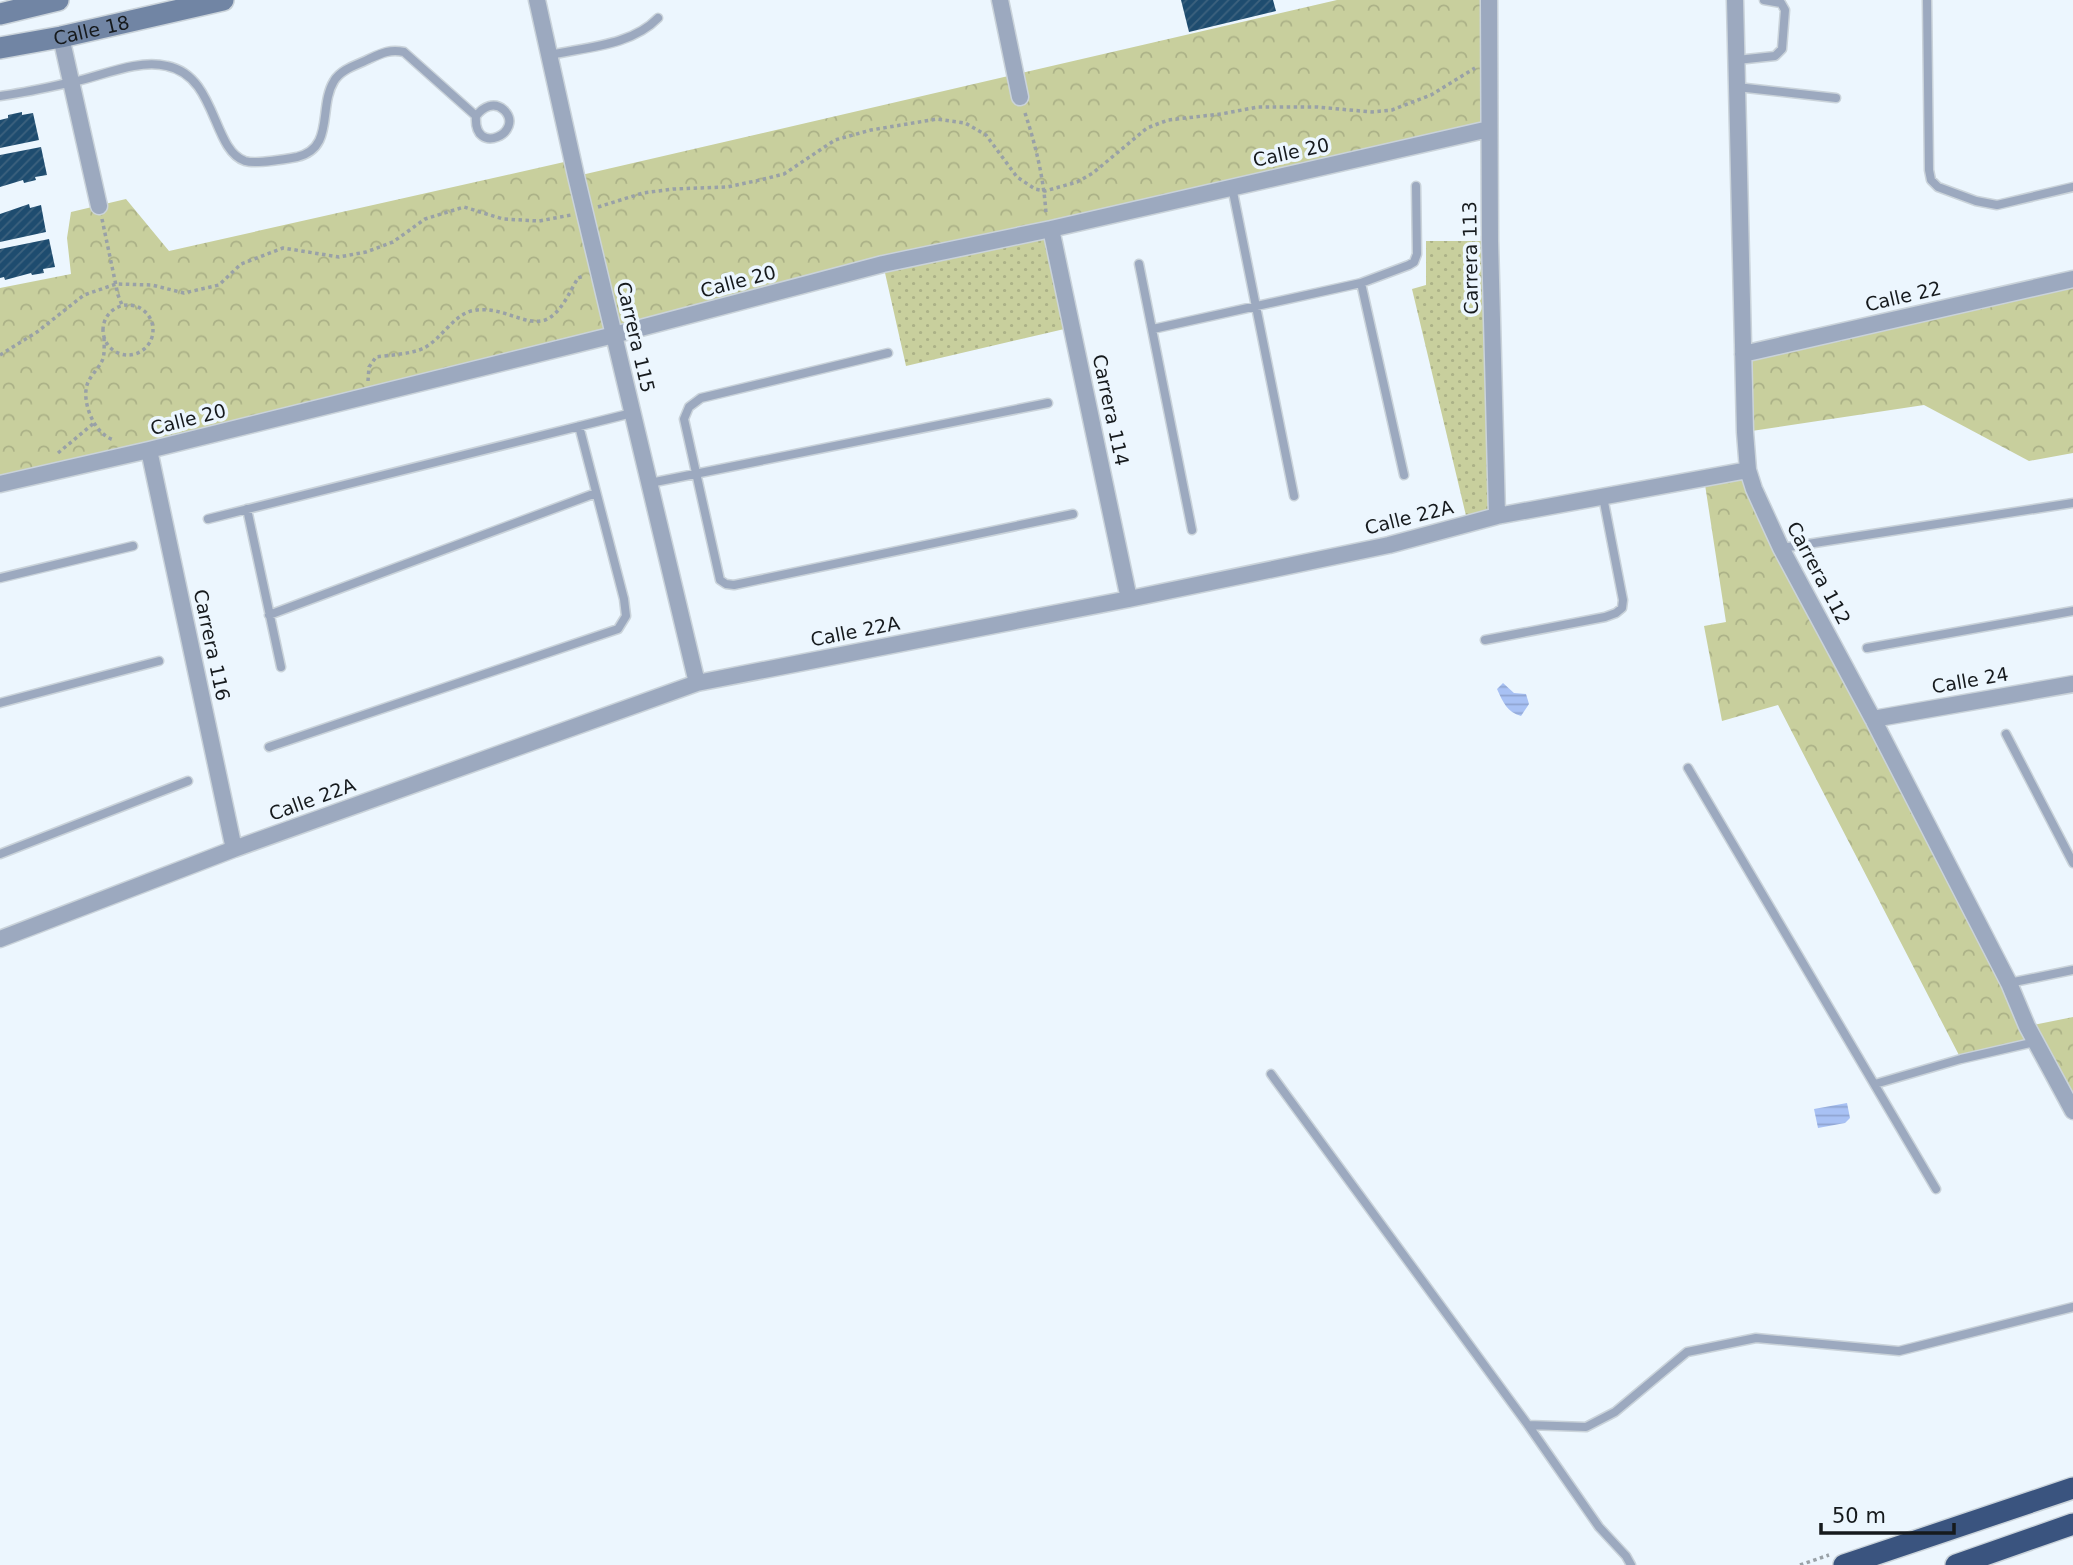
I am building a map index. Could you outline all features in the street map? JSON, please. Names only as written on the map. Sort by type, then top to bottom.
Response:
[{"type":"highway","points":[[1844,1565],[2073,1488]]},
{"type":"highway","points":[[1956,1565],[2073,1524]]},
{"type":"main road","name":"Calle 18","points":[[0,14],[30,4],[58,0]]},
{"type":"main road","name":"Calle 18","points":[[0,48],[223,0]]},
{"type":"street","name":"Carrera 115","points":[[537,0],[584,211],[697,683]]},
{"type":"street","points":[[1000,0],[1020,97]]},
{"type":"street","name":"Carrera 113","points":[[1489,0],[1497,516]]},
{"type":"street","name":"Carrera 112","points":[[1735,0],[1748,470],[1781,548],[1874,719],[2008,983],[2035,1042],[2073,1111]]},
{"type":"street","points":[[61,37],[99,206]]},
{"type":"street","name":"Calle 20","points":[[0,484],[614,335],[883,264],[1051,229],[1489,129]]},
{"type":"street","name":"Carrera 114","points":[[1051,229],[1129,599]]},
{"type":"street","name":"Calle 22","points":[[1743,354],[2073,279]]},
{"type":"street","name":"Carrera 116","points":[[149,450],[234,849]]},
{"type":"street","name":"Calle 22A","points":[[0,939],[234,849],[697,683],[1129,599],[1389,545],[1497,516],[1748,470]]},
{"type":"street","name":"Calle 24","points":[[1874,719],[2073,684]]},
{"type":"lane","points":[[1737,60],[1775,56],[1782,49],[1785,10],[1781,3],[1764,0]]},
{"type":"lane","points":[[1927,0],[1928,170],[1931,180],[1938,187],[1976,201],[1997,205],[2073,187]]},
{"type":"lane","points":[[550,55],[627,38],[658,19]]},
{"type":"lane","points":[[0,96],[71,83],[127,68],[168,66],[187,75],[200,88],[232,152],[240,160],[248,162],[296,157],[308,153],[321,140],[330,89],[335,79],[343,71],[385,51],[395,50],[404,52],[477,116]]},
{"type":"lane","points":[[1737,88],[1836,97]]},
{"type":"lane","points":[[491,105],[500,107],[507,114],[509,123],[506,132],[499,138],[489,139],[480,134],[476,125],[477,116],[482,108],[491,105]]},
{"type":"lane","points":[[1231,186],[1294,496]]},
{"type":"lane","points":[[1153,329],[1361,283],[1404,268],[1414,262],[1417,254],[1416,186]]},
{"type":"lane","points":[[1139,264],[1192,530]]},
{"type":"lane","points":[[1361,283],[1404,475]]},
{"type":"lane","points":[[888,354],[701,398],[689,407],[684,419],[695,474],[718,575],[726,584],[734,585],[1073,514]]},
{"type":"lane","points":[[649,483],[1048,403]]},
{"type":"lane","points":[[208,519],[632,413]]},
{"type":"lane","points":[[268,747],[618,629],[626,616],[625,600],[579,426]]},
{"type":"lane","points":[[269,615],[596,493]]},
{"type":"lane","points":[[1485,640],[1605,617],[1622,608],[1623,600],[1603,497]]},
{"type":"lane","points":[[1781,548],[2073,503]]},
{"type":"lane","points":[[247,509],[281,667]]},
{"type":"lane","points":[[0,578],[133,546]]},
{"type":"lane","points":[[1867,648],[2073,611]]},
{"type":"lane","points":[[0,703],[159,662]]},
{"type":"lane","points":[[2006,734],[2073,863]]},
{"type":"lane","points":[[1688,768],[1936,1189]]},
{"type":"lane","points":[[0,854],[188,781]]},
{"type":"lane","points":[[2008,983],[2073,970]]},
{"type":"lane","points":[[1875,1084],[1961,1059],[2035,1042]]},
{"type":"lane","points":[[1271,1074],[1528,1425],[1599,1527],[1631,1565]]},
{"type":"lane","points":[[1528,1425],[1586,1427],[1615,1412],[1687,1352],[1756,1338],[1899,1351],[2073,1307]]},
{"type":"path","points":[[0,355],[37,332],[84,295],[116,284],[152,285],[184,293],[219,285],[241,264],[283,248],[339,257],[366,252],[393,242],[425,219],[464,206],[503,219],[539,221],[643,193],[727,187],[783,174],[835,140],[871,130],[937,119],[965,123],[986,135],[1017,177],[1035,189],[1045,191],[1077,182],[1093,173],[1147,128],[1168,120],[1258,107],[1317,107],[1372,112],[1392,110],[1431,95],[1489,59]]},
{"type":"path","points":[[1020,97],[1034,140],[1045,191],[1046,215],[1051,229]]},
{"type":"path","points":[[99,206],[122,305]]},
{"type":"path","points":[[366,396],[369,367],[376,357],[423,348],[468,312],[489,308],[526,321],[545,320],[559,310],[578,278],[599,272]]},
{"type":"path","points":[[27,478],[94,424],[87,405],[86,389],[91,375],[103,360],[103,327],[106,317],[122,305],[133,305],[150,317],[152,338],[147,348],[138,354],[128,356],[118,353],[109,347],[104,338]]},
{"type":"green space","points":[[1337,0],[1489,0],[1489,129],[1231,186],[0,484],[0,288],[71,274],[67,238],[71,212],[126,199],[169,251],[573,160],[577,176]]},
{"type":"green space","points":[[1051,229],[1073,327],[906,366],[883,264]]},
{"type":"green space","points":[[1426,241],[1490,241],[1497,516],[1468,524],[1412,289],[1426,285]]},
{"type":"green space","points":[[2073,279],[2073,453],[2029,461],[1924,405],[1745,432],[1743,354]]},
{"type":"green space","points":[[1748,470],[2028,1026],[2073,1017],[2073,1111],[2035,1042],[1961,1059],[1778,705],[1722,721],[1704,626],[1726,622],[1704,478]]},
{"type":"water","points":[[1503,683],[1514,693],[1526,694],[1529,704],[1521,716],[1509,709],[1501,698],[1497,689]]},
{"type":"water","points":[[1847,1103],[1850,1118],[1845,1123],[1818,1128],[1814,1109]]},
{"type":"building","points":[[1181,0],[1273,0],[1276,11],[1189,32]]},
{"type":"building","points":[[22,112],[22,115],[33,113],[39,140],[0,148],[0,120]]},
{"type":"building","points":[[41,147],[47,175],[35,177],[36,180],[24,183],[23,180],[0,187],[0,155]]},
{"type":"building","points":[[29,204],[30,208],[41,205],[46,232],[0,242],[0,214]]},
{"type":"building","points":[[49,239],[55,267],[43,269],[44,273],[31,273],[5,280],[4,277],[0,278],[0,249]]}]
